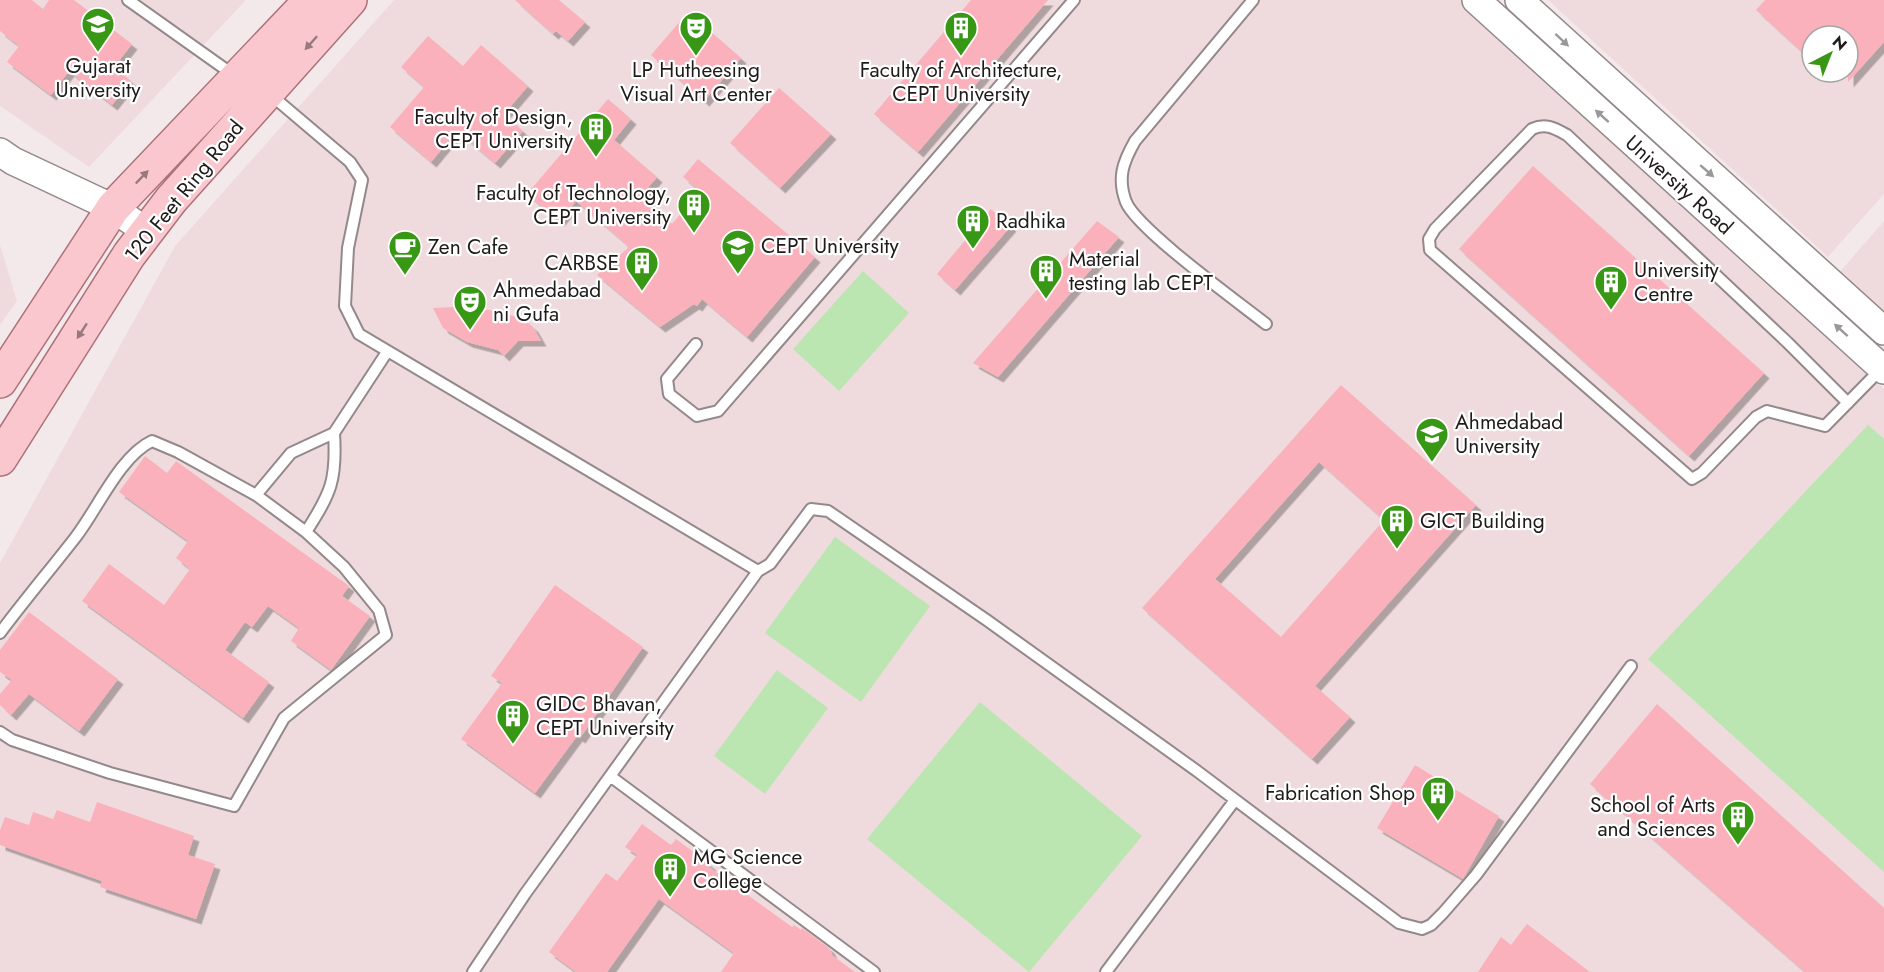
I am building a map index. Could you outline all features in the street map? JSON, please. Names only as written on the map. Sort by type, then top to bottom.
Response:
[{"type":"main road","name":"120 Feet Ring Road","points":[[0,459],[129,255],[171,200],[311,0]]},
{"type":"main road","name":"120 Feet Ring Road","points":[[0,381],[112,208],[350,0]]},
{"type":"street","name":"University Road","points":[[1476,0],[1883,369]]},
{"type":"street","name":"University Road","points":[[1519,0],[1884,331]]},
{"type":"street","points":[[0,152],[13,161],[112,208],[147,232]]},
{"type":"lane","points":[[128,0],[253,85],[350,162],[363,180],[348,248],[345,306],[359,334],[758,571]]},
{"type":"lane","points":[[696,344],[667,379],[669,394],[697,416],[718,411],[1074,0]]},
{"type":"lane","points":[[1253,0],[1135,141],[1123,162],[1121,176],[1127,202],[1144,225],[1266,324]]},
{"type":"lane","points":[[1848,403],[1686,246],[1567,135],[1552,127],[1540,125],[1532,129],[1429,239],[1430,250],[1692,479],[1702,473],[1756,417],[1767,411],[1826,426],[1883,369]]},
{"type":"lane","points":[[256,495],[291,453],[334,433],[387,352]]},
{"type":"lane","points":[[306,532],[329,495],[336,466],[334,433]]},
{"type":"lane","points":[[0,633],[76,537],[130,457],[142,446],[152,441],[256,495],[306,532],[344,567],[379,610],[386,635],[284,718],[234,806],[110,773],[12,740],[0,732]]},
{"type":"lane","points":[[473,972],[525,894],[758,571],[770,564],[811,509],[828,511],[988,621],[1235,800],[1399,923],[1422,929],[1443,913],[1476,874],[1631,666]]},
{"type":"lane","points":[[610,776],[874,972]]},
{"type":"lane","points":[[1106,972],[1235,800]]},
{"type":"shaded area","name":"Gujarat University","points":[[0,0],[246,0],[89,167],[0,106]]},
{"type":"shaded area","points":[[394,0],[1464,0],[1884,389],[1884,972],[0,972],[0,563],[175,246]]},
{"type":"shaded area","points":[[1548,0],[1884,0],[1884,194],[1828,257]]},
{"type":"shaded area","points":[[1884,221],[1884,319],[1837,275]]},
{"type":"shaded area","points":[[0,245],[17,301],[0,325]]},
{"type":"green space","points":[[863,271],[909,313],[839,391],[793,349]]},
{"type":"green space","points":[[1868,425],[1884,439],[1884,872],[1648,659]]},
{"type":"green space","points":[[835,537],[930,606],[861,702],[765,633]]},
{"type":"green space","points":[[777,670],[828,708],[765,794],[714,756]]},
{"type":"green space","points":[[980,702],[1142,836],[1029,972],[867,839]]},
{"type":"building","points":[[0,0],[32,0],[43,9],[49,0],[74,0],[132,44],[114,67],[131,81],[112,105],[69,71],[51,95],[7,62],[19,46],[0,31]]},
{"type":"building","points":[[515,0],[559,0],[585,22],[568,41],[556,31],[553,34]]},
{"type":"building","name":"Faculty of Architecture, CEPT University","points":[[971,0],[1048,0],[918,152],[874,114]]},
{"type":"building","points":[[1765,0],[1884,0],[1884,42],[1860,69],[1860,24],[1800,24],[1800,50],[1756,10]]},
{"type":"building","name":"LP Hutheesing Visual Art Center","points":[[688,12],[741,58],[704,101],[651,55]]},
{"type":"building","points":[[428,36],[463,66],[481,45],[528,86],[504,114],[523,131],[495,163],[457,131],[431,162],[390,127],[424,87],[401,67]]},
{"type":"building","points":[[779,88],[831,134],[780,188],[730,143]]},
{"type":"building","points":[[608,99],[631,119],[614,140],[657,177],[640,197],[672,224],[700,191],[683,177],[698,159],[815,257],[747,337],[702,299],[697,306],[694,304],[660,327],[597,275],[628,248],[624,242],[576,201],[559,221],[527,194]]},
{"type":"building","name":"University Centre","points":[[1533,166],[1764,373],[1689,456],[1459,249]]},
{"type":"building","name":"Radhika","points":[[991,209],[1011,226],[955,290],[937,274]]},
{"type":"building","name":"Material testing lab CEPT","points":[[1097,221],[1119,237],[998,377],[973,363]]},
{"type":"building","points":[[454,307],[499,311],[525,320],[533,327],[541,341],[518,341],[504,356],[498,350],[467,342],[443,328],[433,308]]},
{"type":"building","name":"GICT Building","points":[[1341,385],[1476,505],[1315,686],[1350,717],[1312,759],[1142,608]],"holes":[[[1319,462],[1384,520],[1281,637],[1215,579]]]},
{"type":"building","points":[[145,456],[167,473],[176,461],[349,586],[342,596],[370,616],[331,670],[291,641],[299,628],[268,606],[252,627],[245,622],[225,650],[269,682],[243,718],[82,601],[109,564],[164,605],[190,569],[176,558],[188,541],[119,492]]},
{"type":"building","points":[[555,585],[643,647],[580,738],[577,736],[535,793],[461,739],[502,683],[491,676]]},
{"type":"building","points":[[29,612],[118,679],[79,731],[29,694],[11,715],[0,705],[0,694],[12,680],[0,672],[0,650]]},
{"type":"building","name":"School of Arts and Sciences","points":[[1657,704],[1884,908],[1884,972],[1805,972],[1590,784]]},
{"type":"building","name":"Fabrication Shop","points":[[1415,765],[1499,816],[1463,879],[1377,828]]},
{"type":"building","points":[[97,802],[194,836],[188,855],[215,864],[196,919],[100,887],[102,881],[0,845],[0,830],[5,817],[29,825],[33,812],[53,819],[57,810],[90,822]]},
{"type":"building","name":"MG Science College","points":[[642,824],[671,845],[676,839],[711,865],[709,867],[792,927],[794,925],[801,930],[802,928],[829,948],[833,956],[855,972],[721,972],[734,953],[659,899],[607,972],[576,972],[549,952],[606,873],[617,881],[637,855],[625,847]]},
{"type":"building","points":[[1527,924],[1590,972],[1478,972],[1501,937],[1511,945]]},
{"type":"place","name":"Gujarat University","points":[[98,53]]},
{"type":"place","name":"LP Hutheesing Visual Art Center","points":[[696,57]]},
{"type":"place","name":"Faculty of Architecture, CEPT University","points":[[961,57]]},
{"type":"place","name":"Faculty of Design, CEPT University","points":[[596,158]]},
{"type":"place","name":"Faculty of Technology, CEPT University","points":[[694,234]]},
{"type":"place","name":"Radhika","points":[[973,250]]},
{"type":"place","name":"CEPT University","points":[[738,275]]},
{"type":"place","name":"Zen Cafe","points":[[405,276]]},
{"type":"place","name":"CARBSE","points":[[642,292]]},
{"type":"place","name":"Material testing lab CEPT","points":[[1046,300]]},
{"type":"place","name":"University Centre","points":[[1611,311]]},
{"type":"place","name":"Ahmedabad ni Gufa","points":[[470,331]]},
{"type":"place","name":"Ahmedabad University","points":[[1432,463]]},
{"type":"place","name":"GICT Building","points":[[1397,550]]},
{"type":"place","name":"GIDC Bhavan, CEPT University","points":[[513,745]]},
{"type":"place","name":"Fabrication Shop","points":[[1438,822]]},
{"type":"place","name":"School of Arts and Sciences","points":[[1738,846]]},
{"type":"place","name":"MG Science College","points":[[670,898]]}]
